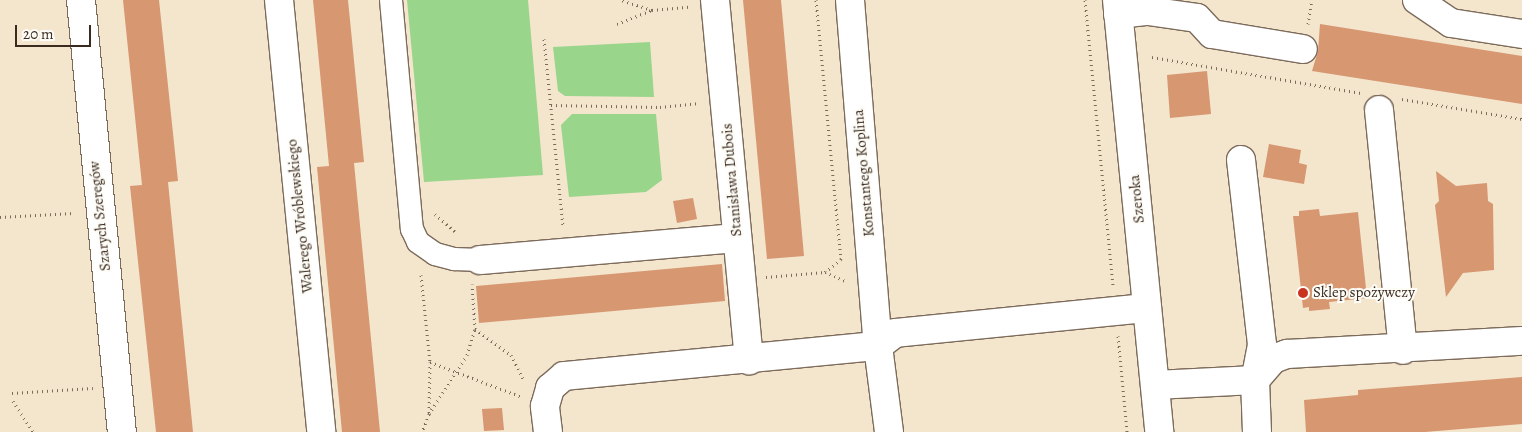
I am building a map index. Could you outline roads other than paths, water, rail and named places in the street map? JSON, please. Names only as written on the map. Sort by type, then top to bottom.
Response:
[{"type":"street","name":"Szarych Szeregów","points":[[81,0],[122,432]]},
{"type":"street","name":"Walerego Wróblewskiego","points":[[279,0],[321,432]]},
{"type":"street","points":[[391,0],[410,215],[418,242],[435,254],[475,260],[737,238]]},
{"type":"street","name":"Stanisława Dubois","points":[[715,0],[749,360]]},
{"type":"street","name":"Konstantego Koplina","points":[[850,0],[878,346],[888,432]]},
{"type":"street","points":[[1417,0],[1451,23],[1522,34]]},
{"type":"street","name":"Szeroka","points":[[1159,432],[1118,7],[1148,11],[1198,9],[1212,34],[1303,49]]},
{"type":"street","points":[[1380,101],[1403,350]]},
{"type":"street","points":[[1241,160],[1262,345],[1255,380],[1257,432]]},
{"type":"street","points":[[541,413],[550,388],[564,376],[749,360],[878,346],[895,333],[1147,308]]},
{"type":"street","points":[[1155,385],[1255,380],[1273,360],[1288,354],[1403,350],[1522,341]]},
{"type":"place","name":"Sklep spożywczy","points":[[1303,293]]}]
